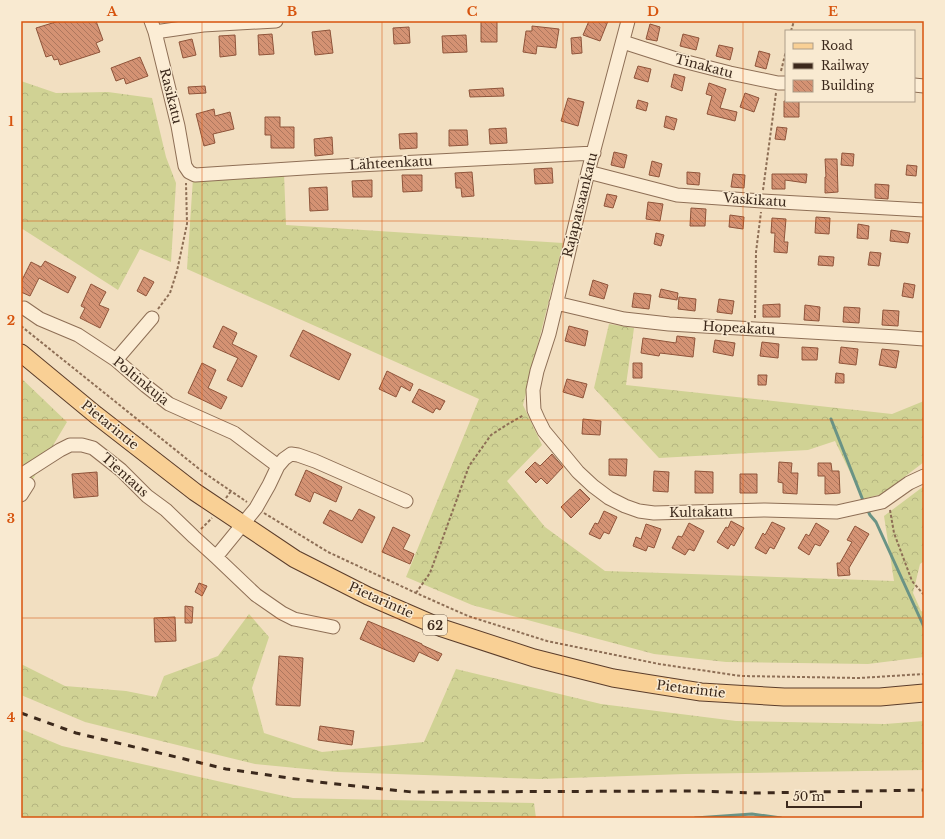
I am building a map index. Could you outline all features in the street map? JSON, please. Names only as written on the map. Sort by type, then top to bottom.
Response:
[{"type":"main road","name":"Pietarintie","points":[[21,353],[195,492],[295,559],[368,596],[442,628],[534,658],[613,678],[700,692],[784,697],[880,697],[924,693]]},
{"type":"street","points":[[153,27],[276,21]]},
{"type":"street","name":"Rajapatsaankatu","points":[[533,390],[537,371],[549,334],[588,172],[628,21]]},
{"type":"street","name":"Rasikatu","points":[[153,27],[178,126],[185,166],[189,172]]},
{"type":"street","name":"Tinakatu","points":[[623,42],[679,60],[730,73],[778,83],[785,83]]},
{"type":"street","name":"Lähteenkatu","points":[[189,172],[195,175],[336,166],[594,153]]},
{"type":"street","name":"Vaskikatu","points":[[588,172],[676,194],[762,201],[924,210]]},
{"type":"street","name":"Hopeakatu","points":[[556,303],[624,319],[669,324],[924,339]]},
{"type":"street","name":"Poltinkuja","points":[[24,308],[40,319],[78,335],[116,360],[169,404],[234,433],[278,466]]},
{"type":"street","points":[[116,360],[152,318]]},
{"type":"street","name":"Kultakatu","points":[[533,390],[534,410],[544,431],[578,472],[609,498],[639,511],[654,513],[765,510],[837,512],[882,502],[909,483],[924,476]]},
{"type":"street","name":"Tientaus","points":[[23,484],[60,450],[70,445],[82,445],[93,448],[121,470],[147,496],[166,510],[256,595],[282,613],[294,619],[333,627]]},
{"type":"street","points":[[216,557],[256,508],[278,466],[291,454],[315,461],[406,501]]},
{"type":"path","points":[[152,318],[170,293],[177,271],[187,224],[186,185],[189,172]]},
{"type":"path","points":[[21,326],[203,472],[256,508],[328,552],[468,616],[547,641],[659,664],[741,676],[859,678],[924,674]]},
{"type":"path","points":[[416,593],[430,573],[469,466],[491,436],[508,424],[534,410]]},
{"type":"path","points":[[888,498],[894,533],[912,581],[924,595]]},
{"type":"green space","points":[[21,81],[56,93],[108,92],[152,98],[166,157],[176,183],[171,262],[140,249],[118,290],[21,228]]},
{"type":"green space","points":[[284,173],[286,225],[563,243],[523,405],[542,445],[507,481],[545,527],[605,571],[894,581],[884,516],[924,486],[924,561],[920,564],[913,593],[921,611],[924,612],[924,657],[868,664],[726,662],[654,654],[472,605],[406,577],[479,399],[187,269],[193,178]]},
{"type":"green space","points":[[609,324],[634,328],[626,385],[892,414],[924,401],[924,462],[882,494],[863,499],[835,441],[808,450],[659,458],[594,388]]},
{"type":"green space","points":[[21,378],[67,422],[21,497]]},
{"type":"green space","points":[[249,614],[269,637],[252,688],[264,733],[322,752],[424,742],[456,669],[601,704],[736,721],[885,724],[924,721],[924,770],[685,774],[540,779],[337,772],[255,764],[85,722],[21,695],[21,664],[65,686],[126,691],[156,697],[164,676],[218,656]]},
{"type":"green space","points":[[21,729],[62,746],[293,798],[534,803],[536,818],[21,818]]},
{"type":"building","points":[[59,21],[96,21],[103,40],[96,43],[100,52],[60,65],[58,59],[54,60],[52,55],[46,57],[36,28]]},
{"type":"building","points":[[481,21],[497,21],[497,42],[481,42]]},
{"type":"building","points":[[589,21],[608,21],[600,41],[583,35]]},
{"type":"building","points":[[650,24],[660,27],[657,41],[646,39]]},
{"type":"building","points":[[532,26],[559,29],[556,48],[537,46],[536,54],[523,52],[526,31],[532,31]]},
{"type":"building","points":[[409,27],[410,43],[394,44],[393,28]]},
{"type":"building","points":[[330,30],[333,53],[315,55],[312,32]]},
{"type":"building","points":[[272,34],[274,54],[259,55],[258,35]]},
{"type":"building","points":[[683,34],[699,38],[696,50],[680,46]]},
{"type":"building","points":[[235,35],[236,55],[220,57],[219,36]]},
{"type":"building","points":[[466,35],[467,52],[443,53],[442,36]]},
{"type":"building","points":[[581,37],[582,53],[572,54],[571,38]]},
{"type":"building","points":[[192,39],[196,55],[183,58],[179,42]]},
{"type":"building","points":[[719,45],[733,48],[730,60],[716,56]]},
{"type":"building","points":[[759,51],[770,54],[766,69],[755,66]]},
{"type":"building","points":[[140,57],[148,76],[126,84],[124,78],[116,81],[111,68]]},
{"type":"building","points":[[638,66],[651,69],[648,82],[634,78]]},
{"type":"building","points":[[674,74],[685,77],[682,91],[671,87]]},
{"type":"building","points":[[709,83],[726,89],[720,108],[737,112],[735,121],[707,114],[712,96],[706,94]]},
{"type":"building","points":[[205,86],[206,93],[189,94],[188,87]]},
{"type":"building","points":[[503,88],[504,96],[470,97],[469,90]]},
{"type":"building","points":[[745,93],[759,98],[754,112],[740,107]]},
{"type":"building","points":[[568,98],[584,102],[578,126],[561,121]]},
{"type":"building","points":[[638,100],[648,103],[646,111],[636,108]]},
{"type":"building","points":[[784,101],[799,102],[799,117],[784,117]]},
{"type":"building","points":[[214,109],[215,116],[230,112],[234,129],[213,134],[215,143],[204,146],[196,114]]},
{"type":"building","points":[[666,116],[677,119],[674,130],[664,127]]},
{"type":"building","points":[[265,117],[280,117],[280,127],[294,127],[294,148],[271,148],[271,135],[265,135]]},
{"type":"building","points":[[777,127],[787,128],[785,140],[775,139]]},
{"type":"building","points":[[506,128],[507,143],[490,144],[489,129]]},
{"type":"building","points":[[449,130],[467,130],[468,145],[449,146]]},
{"type":"building","points":[[417,133],[417,148],[400,149],[399,134]]},
{"type":"building","points":[[332,137],[333,154],[315,156],[314,139]]},
{"type":"building","points":[[614,152],[627,155],[624,168],[611,165]]},
{"type":"building","points":[[842,153],[854,154],[853,166],[841,165]]},
{"type":"building","points":[[825,159],[837,159],[838,192],[825,193]]},
{"type":"building","points":[[652,161],[662,164],[659,177],[649,175]]},
{"type":"building","points":[[907,165],[917,166],[916,176],[906,175]]},
{"type":"building","points":[[552,168],[553,183],[535,184],[534,169]]},
{"type":"building","points":[[472,172],[474,196],[462,197],[461,188],[456,188],[455,173]]},
{"type":"building","points":[[687,172],[700,173],[699,185],[687,184]]},
{"type":"building","points":[[733,174],[745,175],[744,188],[731,187]]},
{"type":"building","points":[[772,174],[807,174],[806,183],[785,180],[785,189],[772,189]]},
{"type":"building","points":[[402,175],[422,175],[422,191],[403,192]]},
{"type":"building","points":[[372,180],[372,197],[353,197],[352,181]]},
{"type":"building","points":[[875,184],[889,185],[888,199],[875,198]]},
{"type":"building","points":[[327,187],[328,210],[310,211],[309,188]]},
{"type":"building","points":[[607,194],[617,196],[613,208],[604,206]]},
{"type":"building","points":[[648,202],[663,204],[660,221],[646,219]]},
{"type":"building","points":[[691,208],[706,209],[705,226],[690,226]]},
{"type":"building","points":[[730,215],[744,217],[743,229],[729,227]]},
{"type":"building","points":[[816,217],[830,218],[829,234],[815,233]]},
{"type":"building","points":[[772,218],[786,219],[784,242],[788,242],[787,253],[774,252],[775,233],[771,233]]},
{"type":"building","points":[[858,224],[869,226],[868,239],[857,238]]},
{"type":"building","points":[[891,230],[910,233],[908,243],[890,241]]},
{"type":"building","points":[[656,233],[664,235],[661,246],[654,244]]},
{"type":"building","points":[[870,252],[881,253],[879,266],[868,265]]},
{"type":"building","points":[[819,256],[834,257],[833,266],[818,265]]},
{"type":"building","points":[[45,261],[76,277],[68,293],[39,278],[30,296],[21,292],[21,282],[31,262],[41,267]]},
{"type":"building","points":[[144,277],[154,282],[146,296],[137,291]]},
{"type":"building","points":[[593,280],[608,285],[604,299],[589,295]]},
{"type":"building","points":[[904,283],[915,285],[913,298],[902,296]]},
{"type":"building","points":[[91,284],[106,292],[99,305],[109,309],[100,328],[80,318],[85,308],[81,306]]},
{"type":"building","points":[[661,289],[678,293],[677,300],[659,297]]},
{"type":"building","points":[[634,293],[651,295],[649,309],[632,307]]},
{"type":"building","points":[[679,297],[696,299],[695,311],[678,309]]},
{"type":"building","points":[[719,299],[734,301],[732,314],[717,312]]},
{"type":"building","points":[[780,304],[780,317],[763,317],[763,305]]},
{"type":"building","points":[[805,305],[820,307],[819,321],[804,320]]},
{"type":"building","points":[[844,307],[860,308],[859,323],[843,322]]},
{"type":"building","points":[[883,310],[899,311],[898,326],[882,325]]},
{"type":"building","points":[[223,326],[237,333],[232,344],[257,356],[242,387],[227,380],[238,358],[213,347]]},
{"type":"building","points":[[569,326],[588,331],[585,346],[565,341]]},
{"type":"building","points":[[303,330],[351,354],[339,380],[290,356]]},
{"type":"building","points":[[677,336],[695,338],[693,357],[660,353],[659,356],[641,353],[643,338],[676,343]]},
{"type":"building","points":[[715,340],[735,343],[733,356],[713,352]]},
{"type":"building","points":[[762,342],[779,344],[778,358],[760,356]]},
{"type":"building","points":[[802,347],[818,348],[817,360],[802,360]]},
{"type":"building","points":[[841,347],[858,349],[856,365],[839,363]]},
{"type":"building","points":[[882,349],[899,351],[896,368],[879,365]]},
{"type":"building","points":[[202,363],[216,370],[208,388],[227,397],[221,409],[188,393]]},
{"type":"building","points":[[633,363],[642,363],[642,378],[633,378]]},
{"type":"building","points":[[387,371],[413,384],[410,391],[401,386],[396,397],[379,389]]},
{"type":"building","points":[[836,373],[844,374],[844,383],[835,383]]},
{"type":"building","points":[[758,375],[767,375],[766,385],[758,385]]},
{"type":"building","points":[[567,379],[587,384],[583,398],[563,392]]},
{"type":"building","points":[[419,389],[445,401],[440,410],[436,408],[433,413],[412,402]]},
{"type":"building","points":[[583,419],[601,421],[600,435],[582,434]]},
{"type":"building","points":[[552,454],[563,467],[547,484],[541,478],[536,483],[525,472],[535,462],[540,466]]},
{"type":"building","points":[[609,459],[627,459],[626,476],[609,475]]},
{"type":"building","points":[[779,462],[792,463],[791,473],[798,473],[797,494],[783,493],[783,483],[778,482]]},
{"type":"building","points":[[818,463],[831,463],[832,471],[839,471],[840,493],[825,494],[825,476],[818,476]]},
{"type":"building","points":[[306,470],[342,487],[336,502],[314,492],[310,502],[295,495]]},
{"type":"building","points":[[654,471],[669,472],[668,492],[653,491]]},
{"type":"building","points":[[695,471],[713,472],[713,493],[695,493]]},
{"type":"building","points":[[97,472],[98,496],[74,498],[72,474]]},
{"type":"building","points":[[740,474],[757,474],[757,493],[740,493]]},
{"type":"building","points":[[580,489],[590,499],[571,518],[561,507]]},
{"type":"building","points":[[359,509],[375,517],[362,543],[323,523],[330,510],[352,521]]},
{"type":"building","points":[[604,511],[617,517],[609,534],[604,532],[600,539],[589,534],[595,523],[598,524]]},
{"type":"building","points":[[731,521],[744,528],[734,546],[731,544],[728,549],[717,542],[726,527],[728,528]]},
{"type":"building","points":[[772,522],[785,528],[774,549],[770,547],[766,554],[755,548],[763,533],[765,535]]},
{"type":"building","points":[[689,523],[704,531],[694,551],[689,549],[685,555],[672,548],[678,536],[682,537]]},
{"type":"building","points":[[816,523],[829,531],[820,546],[815,544],[809,555],[798,548],[806,534],[809,536]]},
{"type":"building","points":[[646,524],[661,529],[654,548],[648,546],[646,551],[633,546],[636,537],[641,539]]},
{"type":"building","points":[[855,526],[869,534],[849,568],[850,575],[838,576],[837,563],[840,563],[852,542],[847,540]]},
{"type":"building","points":[[393,527],[410,535],[403,549],[414,554],[410,564],[382,552]]},
{"type":"building","points":[[199,583],[207,586],[202,596],[195,592]]},
{"type":"building","points":[[185,606],[193,607],[192,623],[185,623]]},
{"type":"building","points":[[175,617],[176,641],[155,642],[154,618]]},
{"type":"building","points":[[368,621],[442,654],[438,661],[419,652],[414,662],[360,639]]},
{"type":"building","points":[[279,656],[303,658],[300,706],[276,705]]},
{"type":"building","points":[[320,726],[354,731],[352,745],[318,740]]},
{"type":"waterway","points":[[831,419],[864,503]]},
{"type":"waterway","points":[[867,509],[876,522],[924,627]]},
{"type":"waterway","points":[[695,818],[752,814],[781,818]]},
{"type":"railway","points":[[21,713],[76,733],[226,769],[318,782],[412,792],[697,791],[755,793],[924,790]]}]
